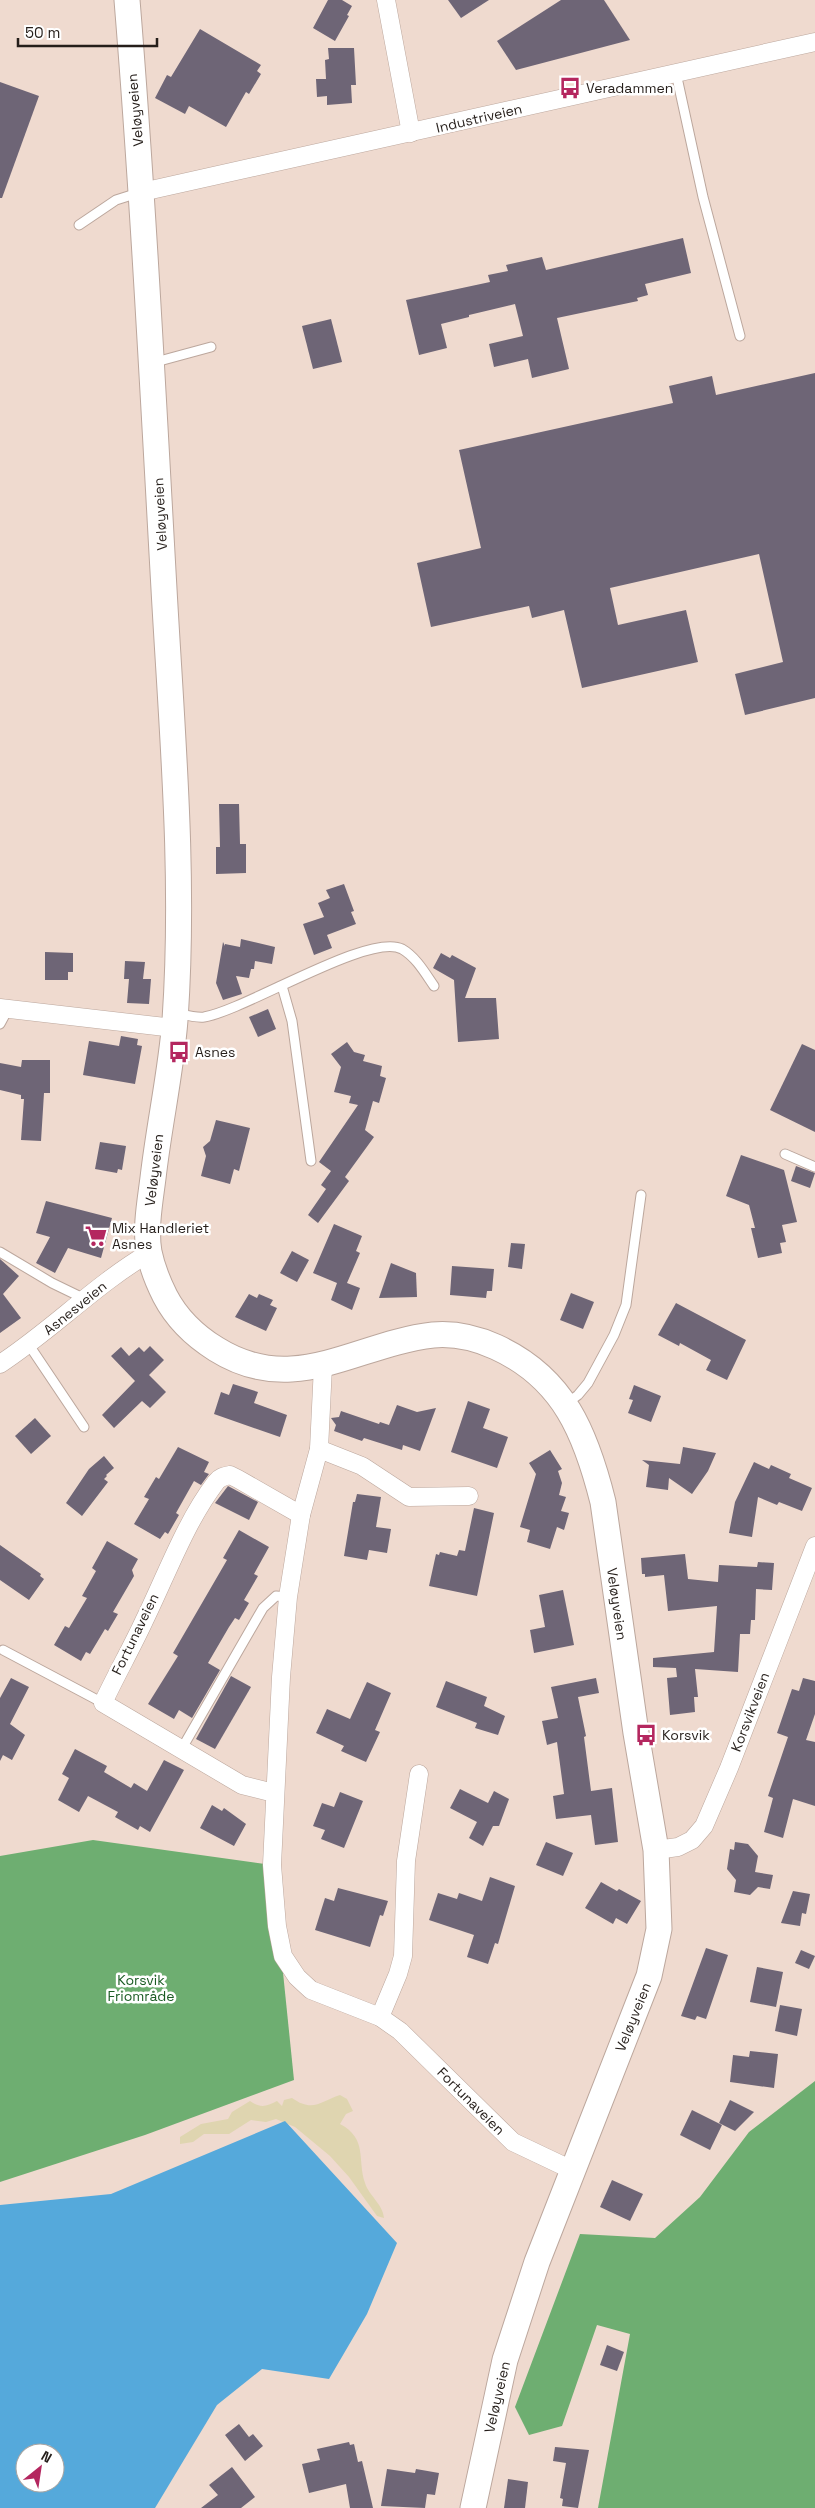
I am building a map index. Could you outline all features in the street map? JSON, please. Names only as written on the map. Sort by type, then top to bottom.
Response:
[{"type":"main road","name":"Veløyveien","points":[[126,0],[142,192],[177,810],[180,918],[175,1020],[147,1230],[155,1275],[167,1300],[183,1323],[203,1341],[232,1359],[260,1367],[290,1369],[323,1366],[433,1335],[460,1335],[483,1341],[529,1365],[548,1382],[566,1404],[577,1422],[594,1465],[603,1502],[656,1850],[660,1929],[649,1976],[537,2262],[505,2360],[473,2508]]},
{"type":"street","points":[[386,0],[411,133]]},
{"type":"street","name":"Industriveien","points":[[142,192],[815,42]]},
{"type":"street","points":[[3,1014],[175,1020]]},
{"type":"street","name":"Asnesveien","points":[[0,1364],[29,1345],[127,1266],[150,1253]]},
{"type":"street","name":"Fortunaveien","points":[[323,1366],[319,1449],[301,1515],[288,1597],[274,1793],[272,1872],[277,1926],[283,1956],[297,1977],[311,1990],[380,2017],[400,2031],[513,2142],[572,2170]]},
{"type":"street","points":[[319,1449],[362,1466],[409,1497],[469,1496]]},
{"type":"street","name":"Fortunaveien","points":[[104,1704],[116,1674],[145,1620],[159,1583],[187,1530],[217,1480],[230,1475],[301,1515]]},
{"type":"street","name":"Korsvikveien","points":[[656,1850],[678,1847],[692,1840],[704,1826],[729,1768],[815,1546]]},
{"type":"street","points":[[104,1704],[242,1785],[274,1793]]},
{"type":"street","points":[[380,2017],[398,1974],[403,1956],[406,1862],[419,1774]]},
{"type":"lane","points":[[676,73],[703,197],[740,336]]},
{"type":"lane","points":[[80,225],[116,200],[142,192]]},
{"type":"lane","points":[[152,363],[211,347]]},
{"type":"lane","points":[[175,1020],[204,1017],[282,986],[345,958],[379,947],[400,948],[414,958],[434,986]]},
{"type":"lane","points":[[282,986],[292,1021],[312,1161]]},
{"type":"lane","points":[[785,1154],[815,1167]]},
{"type":"lane","points":[[566,1404],[578,1395],[588,1383],[614,1335],[626,1305],[641,1195]]},
{"type":"lane","points":[[0,1252],[52,1283],[85,1299]]},
{"type":"lane","points":[[29,1345],[84,1427]]},
{"type":"lane","points":[[181,1750],[263,1608],[276,1596],[288,1597]]},
{"type":"lane","points":[[3,1650],[104,1704]]},
{"type":"green space","name":"Korsvik Friområde","points":[[93,1840],[272,1865],[294,2080],[145,2135],[0,2182],[0,1856]]},
{"type":"green space","points":[[815,2081],[815,2508],[598,2508],[630,2334],[597,2325],[562,2426],[529,2435],[515,2407],[580,2234],[655,2238],[700,2197],[749,2132]]},
{"type":"sand","points":[[340,2095],[347,2099],[353,2111],[346,2114],[340,2124],[355,2136],[360,2150],[365,2183],[381,2208],[384,2218],[377,2216],[349,2177],[330,2156],[295,2127],[276,2119],[266,2122],[251,2120],[229,2134],[204,2134],[193,2142],[180,2144],[180,2137],[201,2124],[228,2119],[232,2112],[250,2101],[263,2106],[277,2101],[282,2106],[284,2100],[292,2098],[306,2105],[311,2105],[322,2103]]},
{"type":"water","points":[[285,2121],[397,2243],[367,2314],[329,2379],[262,2369],[217,2405],[155,2508],[0,2508],[0,2205],[111,2194]]},
{"type":"building","points":[[328,0],[342,0],[352,6],[347,15],[349,16],[335,41],[313,28]]},
{"type":"building","points":[[448,0],[489,0],[461,18]]},
{"type":"building","points":[[561,0],[604,0],[630,40],[516,70],[497,41]]},
{"type":"building","points":[[200,29],[261,65],[257,71],[261,74],[249,94],[246,92],[226,127],[189,106],[185,114],[155,98],[167,75],[171,77]]},
{"type":"building","points":[[328,48],[354,48],[356,85],[351,85],[352,103],[327,105],[327,96],[317,97],[316,79],[326,79],[325,60],[329,59]]},
{"type":"building","points":[[0,82],[39,96],[2,198],[0,198]]},
{"type":"building","points":[[683,238],[691,273],[645,284],[648,295],[637,298],[638,301],[557,318],[569,369],[532,378],[528,359],[494,367],[489,344],[523,336],[515,304],[441,324],[447,348],[419,355],[406,300],[490,282],[488,275],[508,271],[506,265],[542,257],[546,270]]},
{"type":"building","points":[[331,319],[342,362],[313,369],[302,326]]},
{"type":"building","points":[[815,373],[815,698],[745,715],[735,674],[783,662],[759,554],[610,588],[618,625],[686,610],[698,662],[582,688],[564,610],[532,618],[529,606],[431,627],[417,563],[481,548],[459,450],[673,403],[669,386],[712,376],[716,395]]},
{"type":"building","points":[[219,804],[239,804],[240,844],[246,844],[246,873],[216,874],[216,847],[220,847]]},
{"type":"building","points":[[344,884],[354,911],[351,912],[356,924],[327,935],[332,948],[314,955],[303,924],[324,917],[318,903],[330,898],[326,890]]},
{"type":"building","points":[[241,939],[275,947],[272,964],[255,961],[254,969],[251,969],[249,978],[236,976],[242,994],[223,1000],[216,983],[223,942],[225,946],[225,944],[240,947]]},
{"type":"building","points":[[45,952],[73,953],[73,972],[68,972],[68,980],[45,980]]},
{"type":"building","points":[[441,953],[450,958],[452,955],[476,968],[465,998],[496,998],[499,1039],[458,1042],[454,980],[433,968]]},
{"type":"building","points":[[125,961],[145,962],[143,979],[151,979],[149,1004],[127,1003],[129,979],[124,979]]},
{"type":"building","points":[[268,1009],[276,1029],[258,1037],[249,1017]]},
{"type":"building","points":[[121,1036],[138,1039],[137,1045],[142,1046],[135,1084],[83,1075],[89,1041],[119,1046]]},
{"type":"building","points":[[347,1042],[354,1052],[365,1055],[363,1061],[382,1066],[380,1076],[386,1078],[379,1103],[373,1101],[365,1130],[374,1137],[345,1177],[349,1181],[318,1223],[308,1215],[326,1189],[321,1185],[331,1171],[319,1162],[358,1105],[349,1103],[351,1096],[334,1092],[341,1067],[331,1054]]},
{"type":"building","points":[[802,1044],[815,1050],[815,1132],[770,1110]]},
{"type":"building","points":[[22,1060],[50,1060],[50,1093],[44,1093],[41,1141],[21,1140],[24,1099],[21,1099],[21,1095],[0,1090],[0,1063],[21,1067]]},
{"type":"building","points":[[216,1120],[250,1128],[239,1171],[234,1169],[230,1184],[201,1176],[206,1156],[203,1147],[210,1141]]},
{"type":"building","points":[[100,1142],[126,1146],[122,1170],[118,1169],[117,1173],[95,1169]]},
{"type":"building","points":[[741,1155],[784,1170],[797,1222],[782,1225],[786,1242],[780,1243],[782,1253],[758,1258],[751,1228],[755,1228],[749,1205],[726,1196]]},
{"type":"building","points":[[796,1166],[815,1173],[810,1188],[791,1181]]},
{"type":"building","points":[[46,1201],[112,1218],[101,1258],[68,1248],[55,1273],[36,1263],[50,1237],[36,1233]]},
{"type":"building","points":[[334,1224],[362,1236],[356,1251],[360,1253],[347,1283],[360,1288],[352,1310],[331,1300],[337,1283],[313,1273]]},
{"type":"building","points":[[511,1243],[525,1244],[522,1269],[508,1267]]},
{"type":"building","points":[[292,1251],[309,1260],[297,1282],[280,1273]]},
{"type":"building","points":[[0,1259],[19,1276],[3,1294],[21,1318],[0,1333]]},
{"type":"building","points":[[391,1263],[416,1273],[417,1297],[379,1298]]},
{"type":"building","points":[[452,1266],[494,1269],[492,1291],[487,1291],[486,1298],[450,1295]]},
{"type":"building","points":[[571,1293],[594,1302],[583,1329],[560,1320]]},
{"type":"building","points":[[249,1294],[257,1298],[259,1294],[273,1300],[270,1305],[277,1308],[266,1331],[235,1317]]},
{"type":"building","points":[[676,1303],[746,1340],[727,1380],[706,1370],[711,1360],[680,1343],[679,1346],[658,1335]]},
{"type":"building","points":[[150,1346],[164,1360],[149,1375],[166,1392],[150,1408],[142,1401],[114,1428],[102,1415],[135,1381],[111,1356],[121,1347],[129,1356],[139,1347],[144,1352]]},
{"type":"building","points":[[233,1384],[258,1392],[254,1403],[287,1415],[280,1437],[214,1414],[221,1392],[229,1395]]},
{"type":"building","points":[[634,1385],[661,1396],[651,1422],[628,1413],[633,1400],[629,1399]]},
{"type":"building","points":[[468,1401],[490,1409],[483,1428],[508,1437],[497,1468],[451,1452]]},
{"type":"building","points":[[397,1405],[417,1412],[436,1408],[420,1451],[403,1445],[402,1450],[364,1438],[362,1441],[334,1431],[336,1425],[331,1418],[339,1417],[341,1411],[379,1424],[380,1422],[389,1425]]},
{"type":"building","points":[[35,1418],[51,1436],[31,1454],[15,1436]]},
{"type":"building","points":[[178,1447],[209,1462],[204,1472],[209,1474],[201,1485],[194,1481],[176,1513],[179,1515],[168,1534],[165,1532],[160,1539],[134,1524],[149,1499],[144,1497],[156,1477],[159,1479]]},
{"type":"building","points":[[683,1447],[716,1453],[708,1471],[692,1494],[669,1478],[668,1490],[646,1487],[649,1465],[642,1460],[680,1464]]},
{"type":"building","points":[[550,1450],[562,1469],[558,1471],[562,1483],[559,1495],[566,1497],[561,1511],[569,1513],[564,1530],[557,1527],[550,1549],[527,1542],[530,1530],[520,1527],[536,1474],[529,1463]]},
{"type":"building","points":[[104,1456],[114,1468],[104,1479],[108,1482],[82,1516],[66,1503],[89,1469]]},
{"type":"building","points":[[754,1462],[769,1469],[771,1465],[791,1474],[789,1478],[812,1488],[802,1511],[779,1502],[777,1505],[758,1497],[752,1537],[729,1533],[735,1502]]},
{"type":"building","points":[[228,1486],[258,1502],[249,1520],[215,1503]]},
{"type":"building","points":[[357,1494],[381,1497],[376,1527],[391,1529],[387,1553],[369,1550],[367,1560],[344,1556],[353,1502],[355,1502]]},
{"type":"building","points":[[474,1508],[494,1513],[477,1596],[429,1586],[436,1554],[439,1555],[440,1552],[457,1556],[459,1550],[465,1551]]},
{"type":"building","points":[[239,1530],[269,1547],[254,1574],[258,1576],[244,1600],[249,1603],[239,1620],[235,1618],[208,1663],[220,1670],[192,1718],[179,1710],[174,1719],[148,1704],[178,1656],[173,1653],[227,1560],[223,1558]]},
{"type":"building","points":[[107,1541],[138,1559],[132,1570],[134,1576],[113,1612],[118,1614],[108,1631],[105,1629],[90,1654],[86,1652],[81,1661],[54,1645],[65,1626],[69,1628],[87,1598],[82,1596],[96,1571],[92,1568]]},
{"type":"building","points":[[0,1545],[41,1574],[40,1576],[44,1579],[29,1600],[0,1580]]},
{"type":"building","points":[[685,1554],[688,1579],[718,1582],[719,1565],[757,1567],[758,1562],[774,1563],[772,1590],[756,1589],[755,1620],[751,1620],[750,1634],[740,1634],[738,1672],[695,1669],[698,1697],[694,1697],[695,1712],[670,1715],[667,1678],[677,1677],[676,1668],[653,1667],[653,1658],[714,1652],[717,1606],[668,1611],[664,1575],[645,1577],[645,1574],[642,1574],[641,1558]]},
{"type":"building","points":[[563,1590],[574,1645],[534,1653],[530,1630],[545,1627],[539,1595]]},
{"type":"building","points":[[231,1676],[251,1687],[215,1749],[196,1739]]},
{"type":"building","points":[[11,1678],[29,1687],[10,1724],[25,1735],[12,1760],[3,1755],[0,1761],[0,1698]]},
{"type":"building","points":[[596,1678],[599,1693],[578,1697],[586,1736],[584,1737],[591,1791],[612,1788],[618,1842],[595,1845],[591,1815],[556,1819],[553,1796],[564,1794],[557,1742],[547,1745],[542,1721],[558,1718],[551,1687]]},
{"type":"building","points":[[803,1678],[815,1681],[815,1714],[806,1740],[815,1742],[815,1806],[793,1799],[783,1838],[764,1832],[773,1798],[768,1796],[788,1737],[777,1733],[792,1689],[799,1691]]},
{"type":"building","points":[[446,1681],[487,1697],[484,1706],[505,1716],[498,1735],[475,1728],[477,1723],[436,1707]]},
{"type":"building","points":[[367,1682],[391,1693],[375,1730],[380,1732],[366,1762],[341,1751],[344,1746],[316,1733],[327,1709],[350,1719]]},
{"type":"building","points":[[75,1749],[107,1766],[104,1772],[131,1788],[134,1783],[147,1791],[164,1760],[184,1770],[150,1832],[140,1826],[138,1830],[115,1817],[118,1812],[88,1796],[79,1812],[58,1800],[69,1778],[62,1774]]},
{"type":"building","points":[[460,1789],[488,1803],[494,1791],[509,1799],[499,1826],[493,1826],[483,1846],[469,1838],[477,1822],[450,1808]]},
{"type":"building","points":[[340,1792],[363,1801],[344,1848],[321,1839],[325,1830],[313,1826],[322,1803],[334,1807]]},
{"type":"building","points":[[212,1805],[222,1811],[224,1808],[246,1824],[234,1846],[200,1828]]},
{"type":"building","points":[[546,1842],[573,1853],[563,1876],[536,1865]]},
{"type":"building","points":[[735,1842],[748,1844],[758,1856],[755,1872],[773,1875],[770,1889],[758,1887],[750,1895],[734,1892],[736,1880],[727,1869],[730,1849],[734,1850]]},
{"type":"building","points":[[490,1877],[515,1886],[498,1944],[495,1943],[488,1964],[467,1957],[474,1935],[429,1920],[438,1893],[457,1899],[459,1893],[482,1901]]},
{"type":"building","points":[[601,1882],[641,1901],[627,1924],[616,1918],[613,1924],[585,1908]]},
{"type":"building","points":[[338,1888],[388,1901],[383,1916],[380,1915],[370,1947],[315,1930],[325,1898],[334,1901]]},
{"type":"building","points":[[793,1891],[810,1894],[806,1914],[802,1913],[800,1926],[781,1923]]},
{"type":"building","points":[[706,1948],[728,1955],[706,2019],[697,2016],[695,2020],[681,2016]]},
{"type":"building","points":[[801,1950],[815,1956],[809,1969],[795,1963]]},
{"type":"building","points":[[757,1967],[783,1972],[776,2007],[750,2002]]},
{"type":"building","points":[[780,2005],[802,2009],[797,2036],[775,2031]]},
{"type":"building","points":[[750,2051],[778,2054],[774,2088],[730,2082],[733,2055],[749,2057]]},
{"type":"building","points":[[730,2100],[754,2112],[735,2131],[719,2123]]},
{"type":"building","points":[[692,2110],[722,2125],[710,2150],[680,2135]]},
{"type":"building","points":[[612,2180],[643,2194],[630,2221],[600,2207]]},
{"type":"building","points":[[607,2345],[624,2352],[617,2371],[600,2365]]},
{"type":"building","points":[[239,2424],[249,2437],[253,2434],[263,2446],[245,2461],[225,2435]]},
{"type":"building","points":[[349,2442],[350,2445],[354,2444],[358,2462],[362,2461],[373,2508],[350,2508],[346,2484],[309,2493],[302,2464],[320,2460],[317,2449]]},
{"type":"building","points":[[555,2447],[589,2450],[578,2508],[562,2506],[563,2499],[560,2498],[566,2463],[553,2461]]},
{"type":"building","points":[[232,2467],[255,2497],[241,2508],[201,2508],[218,2495],[209,2485]]},
{"type":"building","points":[[387,2469],[415,2473],[416,2469],[439,2473],[435,2495],[427,2494],[425,2508],[381,2506]]},
{"type":"building","points":[[508,2479],[528,2482],[525,2508],[504,2508]]},
{"type":"place","name":"Veradammen","points":[[570,88]]},
{"type":"place","name":"Asnes","points":[[179,1052]]},
{"type":"place","name":"Mix Handleriet Asnes","points":[[96,1236]]},
{"type":"place","name":"Korsvik","points":[[646,1735]]}]
